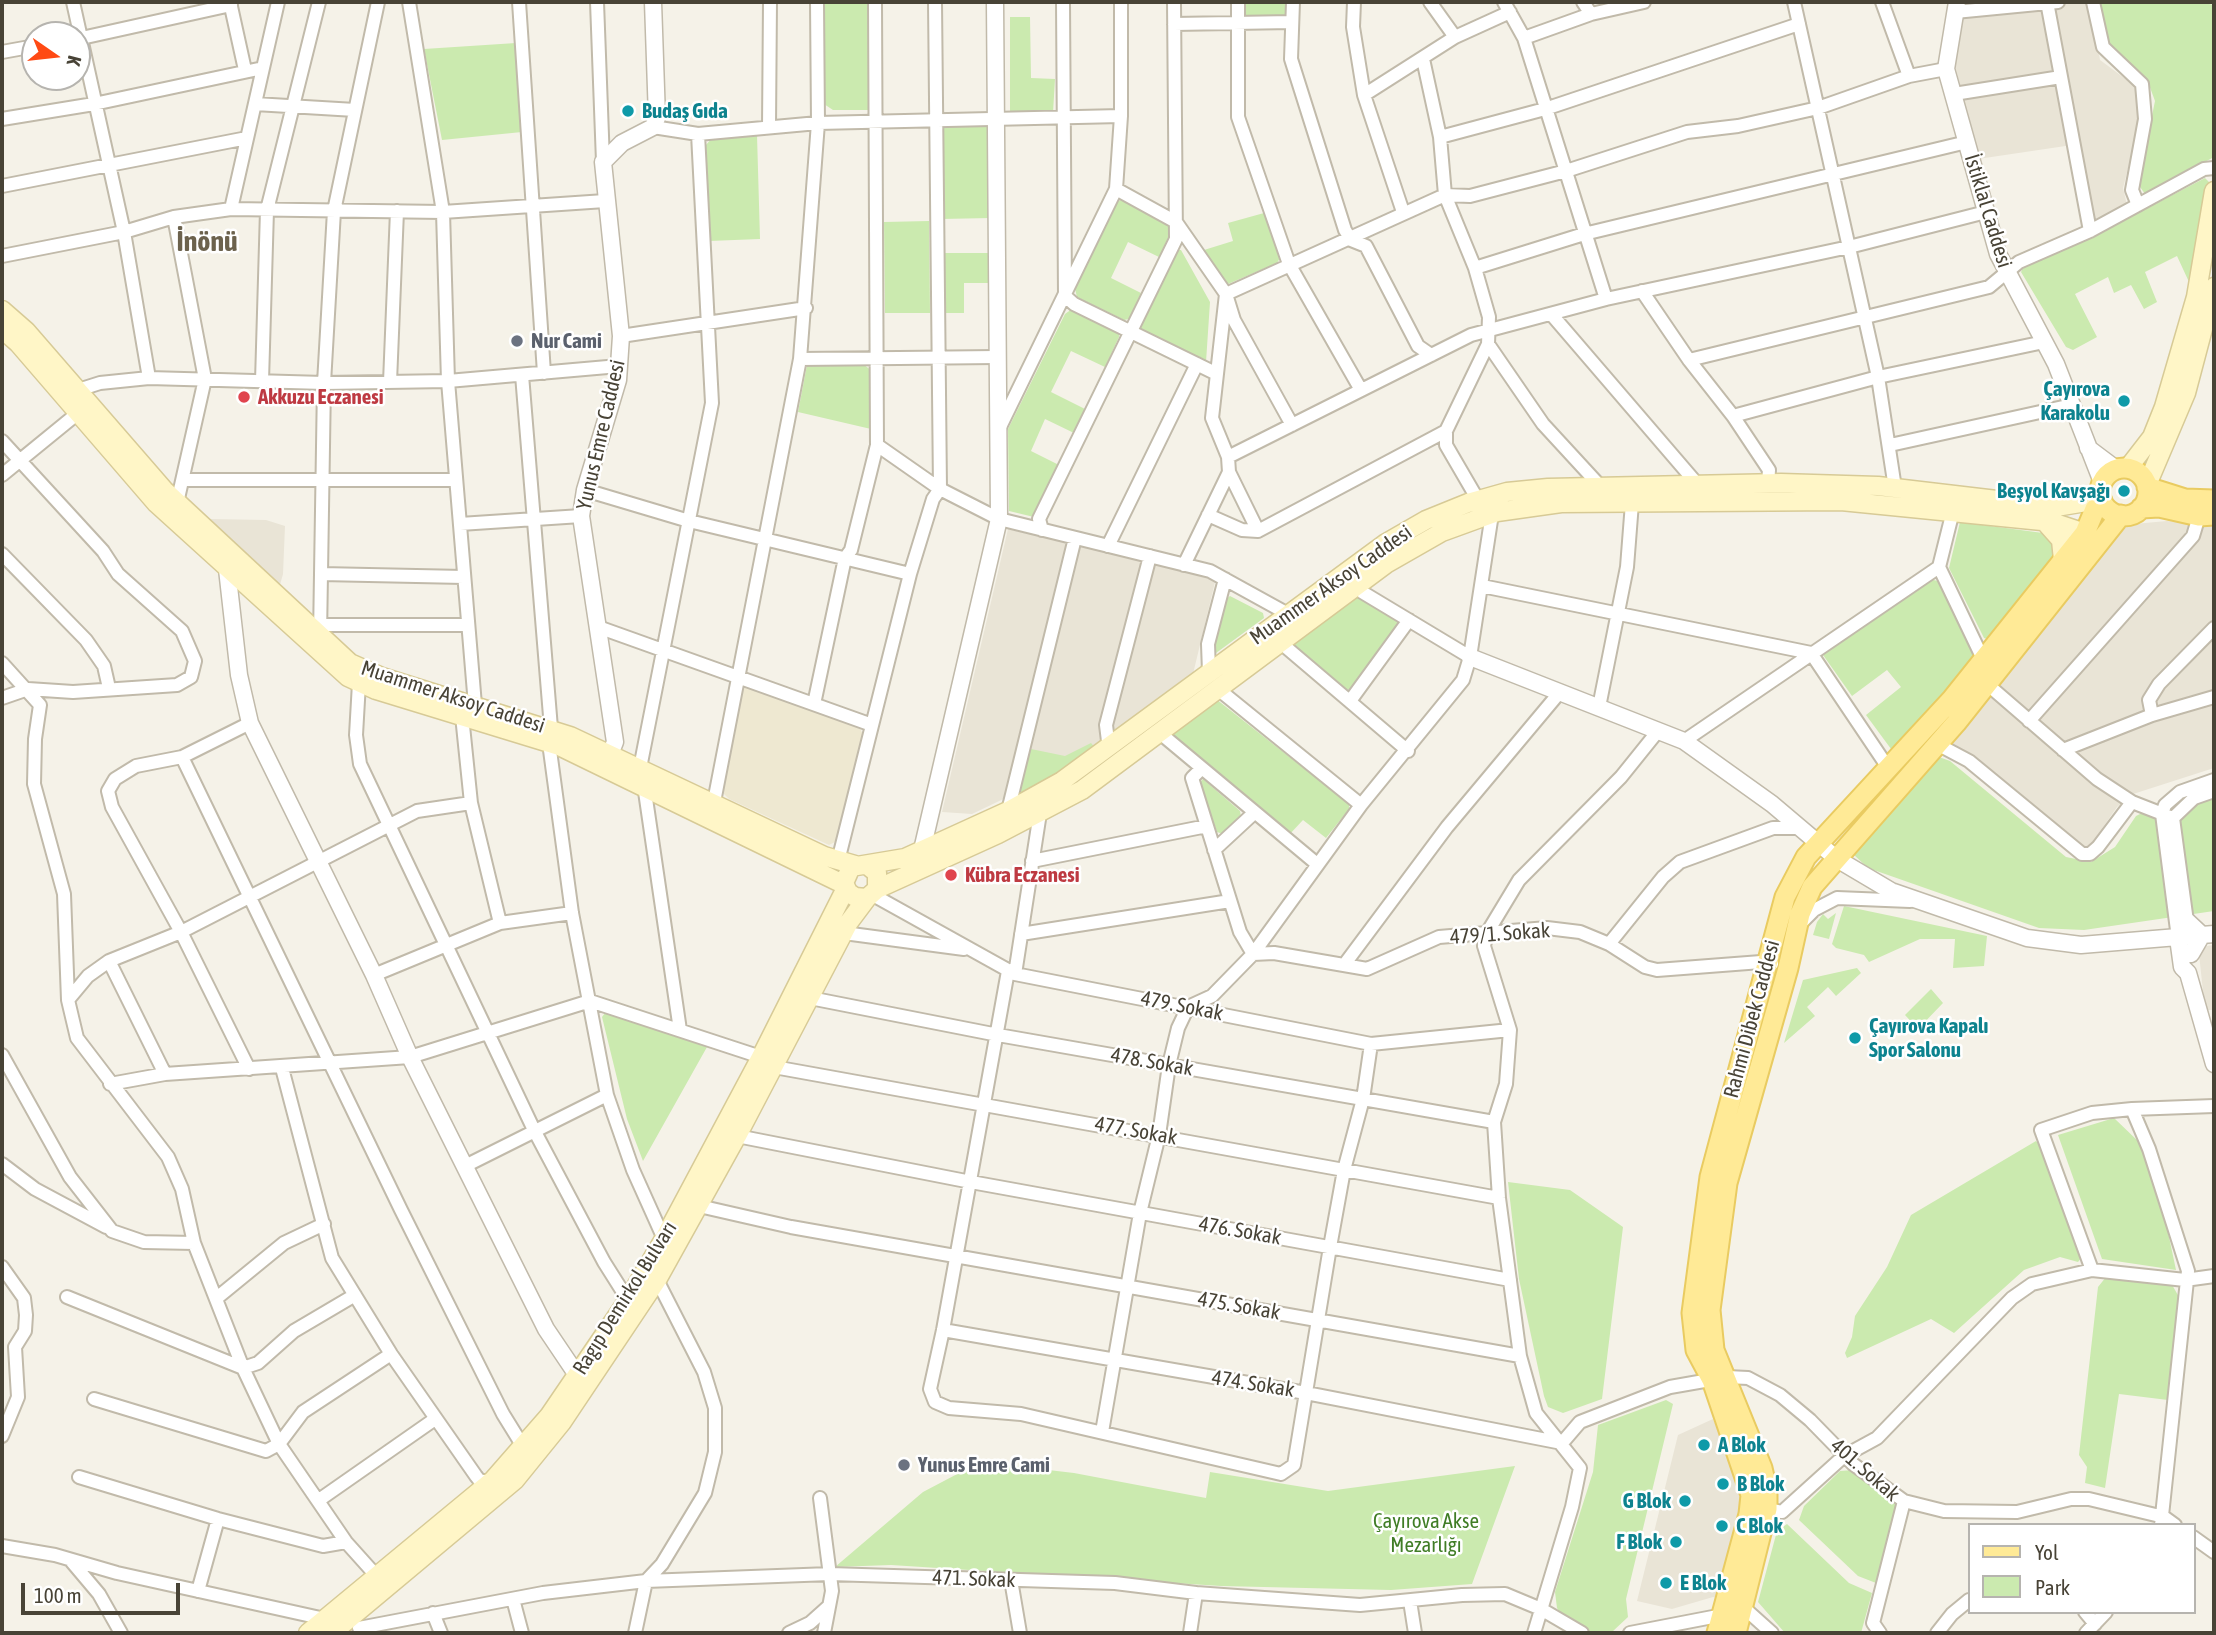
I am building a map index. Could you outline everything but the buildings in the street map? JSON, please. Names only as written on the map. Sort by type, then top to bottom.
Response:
[{"type":"main road","name":"Rahmi Dibek Caddesi","points":[[1718,1625],[1749,1514],[1751,1495],[1718,1379],[1709,1323],[1723,1206],[1757,1069],[1788,968],[1795,929],[1812,887],[1987,684],[2093,536],[2095,509],[2110,483],[2151,437],[2164,407],[2196,297],[2214,191]]},
{"type":"main road","points":[[2206,515],[2159,507],[2141,508],[2147,486],[2186,393],[2214,287]]},
{"type":"main road","name":"Muammer Aksoy Caddesi","points":[[2,310],[26,331],[177,503],[321,631],[341,656],[368,673],[468,710]]},
{"type":"main road","points":[[2,329],[156,503],[319,654],[359,683],[468,710],[550,736],[608,760],[845,886],[855,897],[872,894],[1040,813],[1091,784],[1359,584],[1418,544],[1492,514],[1546,504],[1831,501],[2045,522],[2093,536]]},
{"type":"main road","points":[[2121,515],[2110,511],[2110,483],[2140,474],[2147,486],[2185,499],[2214,500]]},
{"type":"main road","name":"Muammer Aksoy Caddesi","points":[[853,864],[895,861],[1008,811],[1062,781],[1109,749],[1287,614],[1408,529],[1448,510],[1478,500],[1523,490],[1768,484],[1895,488],[2056,507],[2085,502],[2110,483]]},
{"type":"main road","name":"Rahmi Dibek Caddesi","points":[[1736,1633],[1767,1509],[1767,1490],[1762,1468],[1718,1379],[1696,1349],[1692,1328],[1703,1218],[1715,1158],[1790,883],[1806,857],[1889,769],[2063,560],[2121,515],[2141,508]]},
{"type":"main road","points":[[2045,522],[2061,540],[2063,560]]},
{"type":"main road","points":[[642,776],[713,802],[877,873],[872,894]]},
{"type":"main road","points":[[845,886],[846,873],[853,864]]},
{"type":"main road","name":"Ragıp Demirkol Bulvarı","points":[[382,1582],[500,1492],[532,1461],[657,1280],[737,1136],[845,886]]},
{"type":"main road","name":"Ragıp Demirkol Bulvarı","points":[[308,1633],[356,1618],[382,1582],[524,1448],[628,1300],[768,1062],[810,998],[844,933],[872,894]]},
{"type":"street","points":[[73,2],[76,21]]},
{"type":"street","points":[[231,209],[278,2]]},
{"type":"street","points":[[262,381],[267,210],[319,2]]},
{"type":"street","points":[[378,2],[334,211],[324,383],[321,631],[468,625]]},
{"type":"street","points":[[409,2],[443,212],[448,382],[468,625],[471,803],[500,923]]},
{"type":"street","points":[[519,2],[544,373]]},
{"type":"street","points":[[597,2],[603,162]]},
{"type":"street","points":[[653,2],[659,108],[653,127]]},
{"type":"street","points":[[769,126],[770,2]]},
{"type":"street","points":[[713,802],[800,359],[806,308],[818,123],[817,2]]},
{"type":"street","points":[[814,704],[845,558],[851,551],[877,444],[875,2]]},
{"type":"street","points":[[853,864],[872,725],[910,574],[933,499],[940,489],[936,2]]},
{"type":"street","points":[[922,850],[999,519],[995,2]]},
{"type":"street","points":[[1063,2],[1065,296],[1074,304],[1215,373]]},
{"type":"street","points":[[998,433],[1116,189],[1121,116],[1121,2]]},
{"type":"street","points":[[1042,530],[1039,519],[1176,239],[1174,2]]},
{"type":"street","points":[[1238,2],[1238,117],[1289,264],[1361,390]]},
{"type":"street","points":[[1293,2],[1291,59],[1345,230],[1351,240],[1366,246],[1418,346],[1431,355]]},
{"type":"street","points":[[1353,2],[1353,27],[1364,95],[1402,212]]},
{"type":"street","points":[[1430,2],[1455,37]]},
{"type":"street","points":[[1583,2],[1591,13]]},
{"type":"street","points":[[1524,38],[1591,13],[1644,2]]},
{"type":"street","points":[[1794,2],[1878,377],[1895,488]]},
{"type":"street","points":[[1882,2],[1909,76]]},
{"type":"street","points":[[1956,7],[2050,2],[2090,231]]},
{"type":"street","points":[[2094,2],[2102,47],[2143,84],[2145,119],[2132,190],[2138,205]]},
{"type":"street","points":[[91,35],[231,3],[245,70]]},
{"type":"street","points":[[1364,95],[1507,7],[1524,38],[1606,299]]},
{"type":"street","name":"İstiklal Caddesi","points":[[1956,7],[1947,69],[1986,212],[2007,275],[2044,342],[2088,448],[2110,483]]},
{"type":"street","points":[[1174,24],[1292,22]]},
{"type":"street","points":[[1440,137],[1545,109],[1799,24]]},
{"type":"street","points":[[2,52],[21,49]]},
{"type":"street","points":[[1101,1432],[1140,1213],[1159,1135],[1169,1065],[1178,1028],[1188,1007],[1212,996],[1253,954],[1361,805],[1463,681],[1470,657],[1492,514],[1478,500],[1446,445],[1446,431],[1488,344],[1489,317],[1475,268],[1444,195],[1440,137],[1423,60]]},
{"type":"street","points":[[2,119],[94,104],[263,68]]},
{"type":"street","points":[[1226,294],[1289,264],[1351,240],[1402,212],[1444,195],[1470,196],[1566,171],[1687,132],[1738,126],[1818,108],[1909,76],[1947,69]]},
{"type":"street","points":[[1954,94],[2061,77]]},
{"type":"street","points":[[91,91],[124,232],[149,378]]},
{"type":"street","points":[[255,104],[355,110]]},
{"type":"street","points":[[603,162],[632,136],[653,127],[698,134],[818,123],[937,118],[1121,116]]},
{"type":"street","points":[[680,1030],[642,776],[712,403],[698,134]]},
{"type":"street","points":[[2,186],[247,138]]},
{"type":"street","points":[[1475,268],[1584,234],[1967,142]]},
{"type":"street","name":"Yunus Emre Caddesi","points":[[603,162],[621,336],[619,366],[585,490],[581,516],[615,742],[608,760]]},
{"type":"street","points":[[1689,360],[1989,287],[2007,275],[2019,262],[2090,231],[2204,169],[2214,168]]},
{"type":"street","points":[[1116,189],[1176,222],[1226,294],[1234,320],[1292,425]]},
{"type":"street","points":[[2,256],[124,232],[174,217],[231,209],[443,212],[605,201]]},
{"type":"street","points":[[390,382],[397,211]]},
{"type":"street","points":[[1228,457],[1471,335],[1606,299],[1849,247],[1986,212]]},
{"type":"street","points":[[174,217],[205,379],[177,503]]},
{"type":"street","points":[[1642,291],[1769,470],[1768,484]]},
{"type":"street","points":[[1226,294],[1212,418],[1228,457],[1229,472],[1258,531]]},
{"type":"street","points":[[621,336],[806,308]]},
{"type":"street","points":[[1552,315],[1698,485]]},
{"type":"street","points":[[1733,416],[1878,377],[2044,342]]},
{"type":"street","points":[[1488,344],[1543,424],[1601,487]]},
{"type":"street","points":[[800,359],[998,357]]},
{"type":"street","points":[[1108,546],[1197,365]]},
{"type":"street","points":[[78,390],[100,383],[149,378],[324,383],[448,382],[619,366]]},
{"type":"street","points":[[522,375],[550,736],[572,913],[607,1095],[633,1170],[664,1239]]},
{"type":"street","points":[[1890,445],[2072,405]]},
{"type":"street","points":[[2,475],[78,413]]},
{"type":"street","points":[[1208,515],[1242,530],[1258,531],[1446,431]]},
{"type":"street","points":[[2,441],[103,551],[118,574],[182,631],[195,661],[191,677],[177,685],[158,689],[109,688],[73,692],[28,689],[2,698]]},
{"type":"street","points":[[877,444],[940,489],[999,519],[1184,565],[1225,579],[1287,614]]},
{"type":"street","points":[[1184,565],[1229,472]]},
{"type":"street","points":[[183,480],[456,480]]},
{"type":"street","points":[[585,490],[689,521],[910,574]]},
{"type":"street","points":[[1599,707],[1626,567],[1632,503]]},
{"type":"street","points":[[1953,512],[1939,568],[1983,659]]},
{"type":"street","points":[[2029,721],[2193,536],[2206,515]]},
{"type":"street","points":[[460,524],[581,516]]},
{"type":"street","points":[[1008,811],[1075,538]]},
{"type":"street","points":[[2,554],[86,640],[104,666],[109,688]]},
{"type":"street","points":[[1109,749],[1106,725],[1150,556]]},
{"type":"street","points":[[1684,741],[1939,568]]},
{"type":"street","points":[[228,569],[239,675],[250,723],[374,975],[410,1057],[467,1165],[547,1329],[577,1375]]},
{"type":"street","points":[[321,574],[464,577]]},
{"type":"street","points":[[1209,672],[1209,644],[1225,579]]},
{"type":"street","points":[[1359,584],[1362,592],[1470,657],[1684,741],[1837,859],[1891,891],[2027,938],[2081,945],[2161,939],[2191,931]]},
{"type":"street","points":[[1482,586],[1617,611],[1811,653],[1889,769]]},
{"type":"street","points":[[1350,701],[1409,620]]},
{"type":"street","points":[[598,627],[872,725]]},
{"type":"street","points":[[2152,715],[2150,700],[2159,684],[2214,628]]},
{"type":"street","points":[[1282,643],[1408,751]]},
{"type":"street","points":[[2,663],[40,705],[35,739],[34,784],[64,894],[68,1000],[77,1038],[168,1157],[182,1189],[194,1242],[218,1297],[243,1368],[279,1444],[346,1542],[382,1582]]},
{"type":"street","points":[[359,683],[356,735],[360,764],[388,828],[447,944],[486,1033],[534,1130],[604,1262],[628,1300]]},
{"type":"street","points":[[1987,684],[2097,779],[2132,802],[2167,816]]},
{"type":"street","points":[[1218,689],[1361,805]]},
{"type":"street","points":[[1344,965],[1447,827],[1560,692]]},
{"type":"street","points":[[2063,750],[2152,715],[2214,697]]},
{"type":"street","points":[[250,723],[182,757],[136,766],[115,779],[108,791],[112,807],[181,932],[250,1069]]},
{"type":"street","points":[[1534,1633],[1572,1507],[1580,1468],[1536,1413],[1520,1356],[1499,1198],[1494,1122],[1506,1084],[1510,1030],[1484,946],[1487,933],[1519,880],[1621,777],[1658,731]]},
{"type":"street","points":[[1160,733],[1317,864]]},
{"type":"street","points":[[1937,744],[1969,761],[2082,854],[2090,854],[2098,847],[2132,802]]},
{"type":"street","points":[[182,757],[503,1414],[524,1448]]},
{"type":"street","points":[[1201,769],[1192,778],[1240,932],[1253,954]]},
{"type":"street","points":[[2186,955],[2191,931],[2165,805],[2180,792],[2214,780]]},
{"type":"street","points":[[2167,816],[2194,798],[2214,791]]},
{"type":"street","points":[[68,1000],[88,976],[109,961],[181,932],[417,811],[471,803]]},
{"type":"street","points":[[1040,813],[1021,934],[998,1035],[930,1389],[935,1402],[949,1408],[1021,1414],[1281,1474],[1294,1465],[1344,1170],[1363,1099],[1371,1044]]},
{"type":"street","points":[[1214,850],[1254,813]]},
{"type":"street","points":[[1032,861],[1207,826]]},
{"type":"street","points":[[1609,943],[1663,877],[1679,863],[1773,828],[1800,828]]},
{"type":"street","name":"479. Sokak","points":[[872,894],[1012,973],[1371,1044],[1510,1030]]},
{"type":"street","points":[[1795,929],[1814,910],[1837,898],[1923,902]]},
{"type":"street","points":[[1021,934],[1230,901]]},
{"type":"street","points":[[374,975],[500,923],[572,913]]},
{"type":"street","name":"479/1. Sokak","points":[[1253,954],[1274,953],[1367,969],[1439,937],[1547,928],[1580,932],[1609,943],[1645,967],[1657,970],[1767,963],[1788,968]]},
{"type":"street","points":[[2186,955],[2191,931]]},
{"type":"street","points":[[844,933],[971,950]]},
{"type":"street","points":[[2161,939],[2186,955],[2192,965],[2188,973],[2214,1064]]},
{"type":"street","points":[[109,961],[165,1074]]},
{"type":"street","name":"478. Sokak","points":[[810,998],[998,1035],[1494,1122]]},
{"type":"street","points":[[110,1084],[165,1074],[282,1068],[410,1057],[590,1001]]},
{"type":"street","name":"477. Sokak","points":[[590,1001],[768,1062],[1499,1198]]},
{"type":"street","points":[[2,1055],[70,1177],[112,1231]]},
{"type":"street","points":[[282,1068],[332,1258],[435,1419],[480,1481],[493,1480]]},
{"type":"street","points":[[467,1165],[607,1095]]},
{"type":"street","points":[[2092,1270],[2040,1130],[2092,1113],[2214,1106]]},
{"type":"street","points":[[1904,1501],[1944,1511],[2026,1511],[2071,1499],[2089,1499],[2166,1522],[2185,1280],[2188,1271],[2165,1196],[2132,1109]]},
{"type":"street","name":"476. Sokak","points":[[737,1136],[971,1182],[1510,1280]]},
{"type":"street","points":[[2,1164],[35,1189],[112,1231],[144,1242],[194,1242]]},
{"type":"street","name":"475. Sokak","points":[[699,1206],[791,1227],[1520,1356]]},
{"type":"street","points":[[218,1297],[284,1243],[324,1224]]},
{"type":"street","points":[[2,1267],[24,1298],[26,1315],[25,1331],[15,1347],[18,1397],[2,1436]]},
{"type":"street","points":[[1767,1509],[1782,1513],[1844,1456],[1877,1438],[2012,1298],[2032,1284],[2092,1270],[2185,1280],[2214,1276]]},
{"type":"street","points":[[635,1633],[646,1581],[662,1564],[705,1493],[715,1452],[715,1408],[704,1372],[657,1280]]},
{"type":"street","points":[[66,1297],[243,1368],[258,1363],[295,1331],[355,1295]]},
{"type":"street","name":"474. Sokak","points":[[943,1330],[1306,1393],[1562,1443]]},
{"type":"street","points":[[94,1399],[266,1451],[279,1444],[303,1412],[391,1354]]},
{"type":"street","name":"401. Sokak","points":[[1562,1443],[1580,1422],[1670,1387],[1718,1379],[1748,1378],[1780,1395],[1810,1420],[1844,1456],[1904,1501],[1873,1623],[1880,1633]]},
{"type":"street","points":[[318,1500],[435,1419]]},
{"type":"street","points":[[79,1477],[218,1519],[323,1546],[346,1542]]},
{"type":"street","points":[[820,1498],[830,1574],[829,1606],[824,1633]]},
{"type":"street","points":[[2026,1511],[2028,1523]]},
{"type":"street","points":[[198,1591],[218,1519]]},
{"type":"street","points":[[2195,1538],[2214,1552]]},
{"type":"street","points":[[2,1546],[55,1555],[72,1562],[198,1591],[329,1626]]},
{"type":"street","points":[[72,1562],[99,1594],[121,1633]]},
{"type":"street","name":"471. Sokak","points":[[356,1618],[433,1613],[646,1581],[830,1574],[1115,1583],[1196,1593],[1360,1605],[1462,1595],[1505,1594],[1541,1609],[1582,1633]]},
{"type":"street","points":[[1011,1580],[1020,1633]]},
{"type":"street","points":[[1190,1633],[1196,1593]]},
{"type":"street","points":[[513,1599],[522,1633]]},
{"type":"street","points":[[1410,1601],[1415,1633]]},
{"type":"street","points":[[1937,1633],[1952,1614],[1968,1601]]},
{"type":"street","points":[[789,1633],[810,1623],[829,1606]]},
{"type":"street","points":[[1630,1633],[1718,1625],[1743,1607],[1772,1633]]},
{"type":"street","points":[[433,1613],[441,1633]]},
{"type":"street","points":[[2091,1629],[2104,1614]]},
{"type":"shaded area","points":[[1963,2],[2090,2],[2100,60],[2135,86],[2141,118],[2123,188],[2127,205],[2094,220],[2079,144],[1978,159],[1955,65]]},
{"type":"shaded area","points":[[210,519],[266,520],[285,526],[283,574],[279,588],[209,522]]},
{"type":"shaded area","points":[[2167,521],[2214,526],[2214,768],[2130,795],[2117,807],[2090,846],[2079,847],[1950,746],[1949,741],[2123,525]]},
{"type":"shaded area","points":[[1008,529],[1216,578],[1193,674],[1094,753],[1023,797],[1020,791],[972,814],[942,812]]},
{"type":"shaded area","points":[[748,686],[858,724],[864,737],[839,840],[829,845],[729,799],[720,790],[741,690]]},
{"type":"shaded area","points":[[2214,945],[2214,1010],[2205,1010],[2199,954],[2207,946]]},
{"type":"shaded area","points":[[1713,1419],[1748,1497],[1722,1599],[1713,1597],[1672,1609],[1637,1601],[1678,1435]]},
{"type":"green space","points":[[823,2],[870,2],[871,110],[833,110],[824,104]]},
{"type":"green space","points":[[1243,2],[1289,2],[1290,13],[1285,18],[1246,17]]},
{"type":"green space","points":[[2099,2],[2199,2],[2214,5],[2214,157],[2145,194],[2138,184],[2155,101],[2148,82],[2110,48]]},
{"type":"green space","points":[[1010,17],[1030,17],[1031,78],[1055,79],[1053,113],[1012,115],[1010,111]]},
{"type":"green space","points":[[516,43],[522,132],[442,140],[424,49]]},
{"type":"green space","points":[[945,123],[991,123],[991,218],[941,219],[942,128]]},
{"type":"green space","points":[[757,135],[760,239],[709,241],[706,145],[712,138]]},
{"type":"green space","points":[[2205,178],[2209,182],[2189,282],[2177,256],[2145,272],[2157,302],[2144,309],[2131,285],[2114,293],[2108,277],[2075,294],[2097,337],[2073,350],[2066,347],[2021,272],[2025,265],[2086,240]]},
{"type":"green space","points":[[1123,199],[1170,225],[1170,234],[1159,257],[1128,242],[1111,278],[1141,293],[1129,319],[1124,320],[1077,297],[1075,289],[1117,202]]},
{"type":"green space","points":[[1264,213],[1280,258],[1277,263],[1228,284],[1220,280],[1204,250],[1233,241],[1228,223]]},
{"type":"green space","points":[[929,221],[930,313],[885,313],[884,222]]},
{"type":"green space","points":[[1174,250],[1181,250],[1210,302],[1206,362],[1139,332],[1138,325]]},
{"type":"green space","points":[[943,253],[991,253],[992,283],[964,283],[964,313],[943,313]]},
{"type":"green space","points":[[1072,309],[1119,333],[1119,337],[1105,367],[1071,351],[1051,392],[1085,409],[1074,433],[1045,419],[1031,451],[1059,465],[1034,517],[1009,511],[1008,429],[1065,314]]},
{"type":"green space","points":[[863,364],[872,371],[871,429],[798,412],[807,365]]},
{"type":"green space","points":[[1960,522],[2043,533],[2053,543],[2055,552],[2052,562],[1990,640],[1984,638],[1949,568]]},
{"type":"green space","points":[[1929,579],[1938,581],[1977,659],[1894,753],[1866,715],[1901,687],[1887,670],[1852,696],[1823,655]]},
{"type":"green space","points":[[1230,596],[1263,613],[1264,618],[1216,653],[1214,648],[1225,600]]},
{"type":"green space","points":[[1354,597],[1362,598],[1401,623],[1351,690],[1344,689],[1291,644]]},
{"type":"green space","points":[[1216,699],[1349,804],[1349,809],[1326,838],[1303,820],[1288,836],[1173,741],[1172,734]]},
{"type":"green space","points":[[1091,743],[1097,750],[1023,797],[1020,791],[1031,749],[1065,756]]},
{"type":"green space","points":[[1939,757],[1950,761],[2066,857],[2091,862],[2115,847],[2136,816],[2160,804],[2214,785],[2214,911],[2084,930],[2039,928],[1868,868],[1853,854]]},
{"type":"green space","points":[[1203,779],[1240,811],[1241,817],[1223,834],[1217,832],[1200,782]]},
{"type":"green space","points":[[1844,906],[1987,936],[1984,966],[1953,968],[1955,939],[1920,939],[1869,962],[1864,955],[1836,948],[1832,944]]},
{"type":"green space","points":[[1836,913],[1829,939],[1813,935],[1823,914],[1828,919]]},
{"type":"green space","points":[[1857,968],[1861,973],[1836,996],[1828,987],[1807,1007],[1815,1016],[1784,1043],[1803,980]]},
{"type":"green space","points":[[1931,989],[1943,1003],[1918,1029],[1905,1015]]},
{"type":"green space","points":[[605,1013],[707,1047],[643,1161],[627,1119],[602,1017]]},
{"type":"green space","points":[[2114,1118],[2139,1142],[2161,1199],[2176,1270],[2102,1259],[2058,1135]]},
{"type":"green space","points":[[2036,1141],[2043,1149],[2082,1257],[2078,1262],[2060,1257],[2024,1270],[1954,1333],[1931,1319],[1847,1358],[1845,1353],[1852,1337],[1855,1316],[1887,1267],[1911,1215]]},
{"type":"green space","points":[[1508,1182],[1570,1190],[1623,1227],[1602,1399],[1563,1413],[1548,1407],[1544,1396],[1519,1279]]},
{"type":"green space","points":[[2106,1277],[2171,1283],[2179,1297],[2168,1400],[2119,1394],[2105,1488],[2085,1483],[2087,1467],[2079,1455],[2098,1287]]},
{"type":"green space","points":[[1666,1400],[1673,1404],[1626,1599],[1628,1617],[1612,1632],[1585,1632],[1564,1619],[1557,1608],[1555,1592],[1593,1472],[1598,1425]]},
{"type":"green space","name":"Çayırova Akse Mezarlığı","points":[[980,1462],[1074,1473],[1206,1498],[1210,1472],[1328,1491],[1515,1466],[1472,1584],[1391,1590],[1221,1586],[891,1565],[835,1567],[923,1492]]},
{"type":"green space","points":[[1853,1470],[1889,1495],[1897,1506],[1876,1583],[1858,1576],[1799,1520],[1804,1506],[1840,1471]]},
{"type":"green space","points":[[1787,1524],[1849,1583],[1872,1593],[1861,1633],[1785,1633],[1758,1602],[1777,1531]]},
{"type":"place","name":"Budaş Gıda","points":[[628,111]]},
{"type":"place","name":"Nur Cami","points":[[517,341]]},
{"type":"place","name":"Akkuzu Eczanesi","points":[[244,397]]},
{"type":"place","name":"Çayırova Karakolu","points":[[2124,401]]},
{"type":"place","name":"Beşyol Kavşağı","points":[[2124,491]]},
{"type":"place","name":"Kübra Eczanesi","points":[[951,875]]},
{"type":"place","name":"Çayırova Kapalı Spor Salonu","points":[[1855,1038]]},
{"type":"place","name":"A Blok","points":[[1704,1445]]},
{"type":"place","name":"Yunus Emre Cami","points":[[904,1465]]},
{"type":"place","name":"B Blok","points":[[1723,1484]]},
{"type":"place","name":"G Blok","points":[[1685,1501]]},
{"type":"place","name":"C Blok","points":[[1722,1526]]},
{"type":"place","name":"F Blok","points":[[1676,1542]]},
{"type":"place","name":"E Blok","points":[[1666,1583]]},
{"type":"district","name":"İnönü","points":[[207,242]]}]
